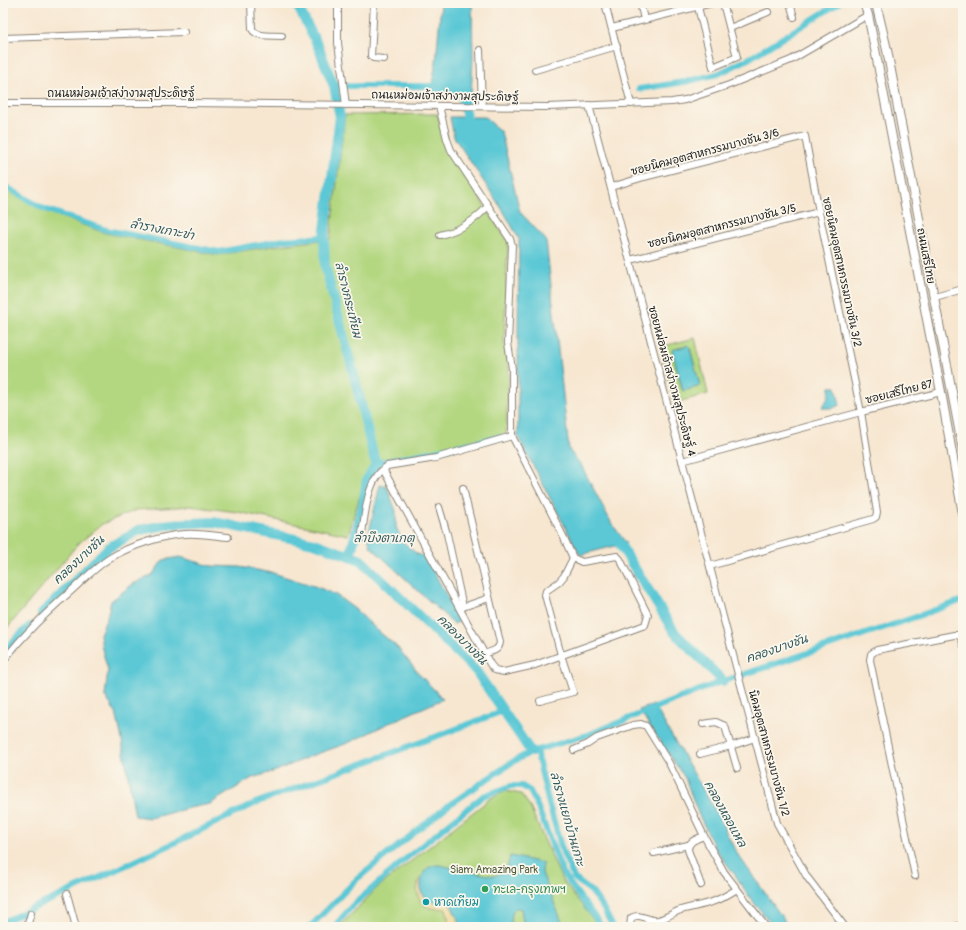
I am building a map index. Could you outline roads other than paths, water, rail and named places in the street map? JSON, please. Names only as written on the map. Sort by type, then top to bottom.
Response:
[{"type":"main road","name":"ถนนเสรีไทย","points":[[864,3],[868,16],[941,392],[963,514]]},
{"type":"main road","name":"ถนนเสรีไทย","points":[[877,3],[935,297],[963,450]]},
{"type":"main road","points":[[941,392],[951,389]]},
{"type":"street","points":[[251,3],[252,29],[254,33],[258,35],[282,36]]},
{"type":"street","points":[[338,3],[338,44],[344,86],[344,105]]},
{"type":"street","points":[[374,3],[371,56],[373,58],[384,59]]},
{"type":"street","points":[[606,3],[631,104]]},
{"type":"street","points":[[640,3],[644,20]]},
{"type":"street","points":[[612,28],[689,6],[712,3]]},
{"type":"street","points":[[698,6],[713,67],[737,57],[724,3]]},
{"type":"street","points":[[790,3],[794,17]]},
{"type":"street","points":[[730,28],[768,12]]},
{"type":"street","name":"ถนนหม่อมเจ้าสง่างามสุประดิษฐ์","points":[[3,103],[186,103],[547,107],[672,102],[685,100],[729,85],[791,60],[868,16]]},
{"type":"street","points":[[3,38],[184,32]]},
{"type":"street","points":[[536,70],[617,46]]},
{"type":"street","points":[[480,50],[480,106]]},
{"type":"street","name":"ซอยหม่อมเจ้าสง่างามสุประดิษฐ์ 4","points":[[589,105],[735,661]]},
{"type":"street","points":[[384,468],[391,486],[461,608],[484,654],[495,670],[504,672],[534,665],[645,625],[648,615],[620,559],[617,556],[582,562],[573,558],[512,436],[512,369],[508,344],[512,245],[510,239],[451,150],[439,106]]},
{"type":"street","name":"ซอยนิคมอุตสาหกรรมบางชัน 3/6","points":[[611,187],[644,177],[805,136]]},
{"type":"street","name":"ซอยนิคมอุตสาหกรรมบางชัน 3/2","points":[[710,566],[876,517],[877,507],[861,412],[819,212],[805,136]]},
{"type":"street","points":[[440,235],[452,232],[468,224],[480,215],[488,206]]},
{"type":"street","name":"ซอยนิคมอุตสาหกรรมบางชัน 3/5","points":[[630,260],[819,212]]},
{"type":"street","points":[[935,297],[963,289]]},
{"type":"street","name":"ซอยเสรีไทย 87","points":[[682,461],[861,412],[941,392]]},
{"type":"street","points":[[361,539],[368,497],[377,474],[384,468],[387,466],[436,458],[512,436]]},
{"type":"street","points":[[463,488],[500,642],[497,649],[484,654]]},
{"type":"street","points":[[439,507],[447,534],[461,608]]},
{"type":"street","points":[[3,661],[14,646],[42,616],[110,558],[137,546],[176,535],[205,535],[228,538]]},
{"type":"street","points":[[540,701],[573,692],[561,655],[545,595],[546,591],[559,582],[564,576],[573,558]]},
{"type":"street","points":[[461,608],[489,598]]},
{"type":"street","points":[[915,876],[870,660],[871,654],[877,650],[954,635],[958,635],[962,639],[963,644]]},
{"type":"street","name":"นิคมอุตสาหกรรมบางชัน 1/2","points":[[735,661],[777,823],[807,877],[845,927]]},
{"type":"street","points":[[703,724],[716,722],[725,726],[738,768]]},
{"type":"street","points":[[574,750],[597,738],[631,725],[641,724],[646,726],[669,763],[704,836],[724,872],[766,927]]},
{"type":"street","points":[[700,754],[755,738]]},
{"type":"street","points":[[701,885],[688,850],[688,846],[690,842],[704,836]]},
{"type":"street","points":[[654,853],[688,846]]},
{"type":"street","points":[[630,927],[634,916],[638,915],[648,920],[668,917],[679,911],[714,902],[737,889]]},
{"type":"street","points":[[67,894],[76,927]]},
{"type":"street","points":[[27,927],[31,913]]},
{"type":"street","points":[[954,927],[963,925]]},
{"type":"water","points":[[441,3],[472,3],[473,60],[471,94],[430,94],[436,62]]},
{"type":"water","points":[[450,117],[485,117],[501,132],[520,212],[546,240],[569,450],[581,465],[612,524],[626,543],[580,555],[518,437],[519,239],[504,212],[454,137]]},
{"type":"water","points":[[689,345],[700,385],[698,387],[683,391],[672,350]]},
{"type":"water","points":[[830,387],[836,387],[840,405],[833,408],[823,408],[822,407],[829,395]]},
{"type":"water","name":"ลำบึงตาเกตุ","points":[[380,485],[387,487],[396,511],[396,527],[403,542],[417,554],[426,557],[460,621],[454,624],[370,546],[368,536]]},
{"type":"water","points":[[180,557],[211,566],[240,567],[273,573],[317,587],[336,595],[356,610],[397,647],[420,675],[443,699],[348,743],[311,756],[276,771],[252,778],[210,804],[150,818],[135,816],[116,713],[105,696],[108,670],[102,649],[100,634],[107,617],[111,601],[133,584],[152,575],[163,560]]},
{"type":"water","points":[[654,705],[715,810],[736,852],[789,927],[774,927],[750,898],[716,850],[698,813],[685,778],[639,710]]},
{"type":"water","name":"ทะเล-กรุงเทพฯ","points":[[510,856],[543,863],[542,873],[564,927],[524,927],[521,909],[518,908],[512,913],[510,927],[462,927],[451,905],[429,900],[421,892],[422,877],[429,867],[439,865],[493,876],[505,869]]},
{"type":"waterway","name":"ลำรางกระเทียม","points":[[296,3],[317,44],[334,86],[340,117],[324,237],[325,266],[374,458],[377,463],[367,479],[363,506],[350,556]]},
{"type":"waterway","points":[[639,89],[684,82],[718,74],[750,58],[839,3]]},
{"type":"waterway","points":[[460,82],[468,125],[471,129]]},
{"type":"waterway","points":[[334,86],[439,86]]},
{"type":"waterway","name":"ลำรางเกาะข่า","points":[[3,185],[42,208],[106,230],[219,252],[284,240],[324,237]]},
{"type":"waterway","points":[[377,463],[501,437]]},
{"type":"waterway","name":"คลองบางชัน","points":[[42,614],[108,548],[139,530],[171,524],[214,522],[314,543],[361,560],[476,671],[531,752]]},
{"type":"waterway","points":[[612,534],[616,538],[675,633],[723,681]]},
{"type":"waterway","name":"คลองบางชัน","points":[[310,927],[357,879],[446,807],[514,761],[531,752],[590,734],[715,684],[963,600]]},
{"type":"waterway","name":"คลองบางชัน","points":[[3,654],[30,627]]},
{"type":"waterway","points":[[3,922],[170,845],[258,802],[503,711]]},
{"type":"waterway","name":"ลำรางแยกบ้านเกาะ","points":[[536,750],[563,853],[574,878],[592,892],[603,908],[613,927]]},
{"type":"waterway","points":[[334,927],[352,906],[409,856],[483,796],[511,786],[522,786],[530,791],[537,805],[563,874],[602,927]]},
{"type":"place","name":"ทะเล-กรุงเทพฯ","points":[[485,889]]},
{"type":"place","name":"หาดเทียม","points":[[426,902]]},
{"type":"water label","name":"คลองหลอแหล","points":[[725,814]]},
{"type":"park label","name":"Siam Amazing Park","points":[[494,869]]}]
